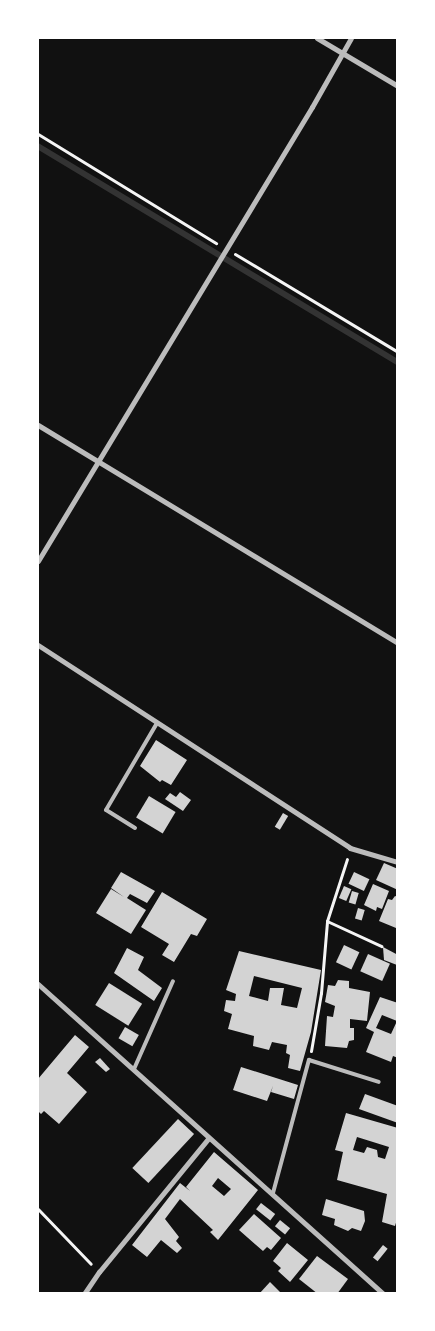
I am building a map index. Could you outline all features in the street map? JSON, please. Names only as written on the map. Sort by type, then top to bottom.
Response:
[{"type":"street","points":[[317,38],[398,86]]},
{"type":"street","points":[[38,561],[351,38]]},
{"type":"street","points":[[38,426],[398,643]]},
{"type":"street","points":[[38,646],[350,848],[398,862]]},
{"type":"street","points":[[38,984],[134,1069],[208,1139],[273,1194],[384,1294]]},
{"type":"street","points":[[84,1294],[99,1272],[208,1139]]},
{"type":"lane","points":[[135,828],[106,810],[157,723]]},
{"type":"lane","points":[[134,1069],[173,980]]},
{"type":"lane","points":[[273,1194],[309,1060],[379,1082]]},
{"type":"path","points":[[309,1060],[321,993],[327,920],[350,848]]},
{"type":"path","points":[[327,920],[381,946]]},
{"type":"path","points":[[38,1209],[99,1272]]},
{"type":"building","points":[[156,740],[187,760],[171,785],[162,780],[160,782],[140,766]]},
{"type":"building","points":[[180,792],[191,800],[183,811],[165,799],[170,793],[176,797]]},
{"type":"building","points":[[149,796],[176,812],[163,833],[136,817]]},
{"type":"building","points":[[283,813],[288,816],[280,830],[275,827]]},
{"type":"building","points":[[384,863],[398,869],[398,890],[376,880]]},
{"type":"building","points":[[121,872],[155,891],[147,903],[130,894],[127,898],[146,910],[131,934],[96,913],[111,889],[124,897],[111,888]]},
{"type":"building","points":[[354,872],[369,879],[364,891],[349,884]]},
{"type":"building","points":[[373,884],[389,891],[382,909],[377,907],[376,911],[364,905]]},
{"type":"building","points":[[344,886],[351,889],[346,901],[339,898]]},
{"type":"building","points":[[352,891],[359,893],[355,904],[349,903]]},
{"type":"building","points":[[162,892],[207,919],[197,936],[191,934],[174,962],[162,955],[169,944],[141,927]]},
{"type":"building","points":[[395,896],[398,897],[396,928],[379,921],[388,899],[392,900]]},
{"type":"building","points":[[358,908],[365,910],[362,921],[355,919]]},
{"type":"building","points":[[344,945],[359,952],[351,969],[336,962]]},
{"type":"building","points":[[383,947],[398,955],[397,965],[384,960]]},
{"type":"building","points":[[127,948],[144,957],[138,970],[162,988],[154,1001],[114,973]]},
{"type":"building","points":[[239,951],[321,970],[311,1032],[300,1071],[288,1068],[290,1055],[286,1053],[287,1045],[272,1042],[269,1050],[253,1046],[254,1036],[228,1029],[232,1014],[224,1011],[226,1000],[235,1001],[236,994],[226,990]],"holes":[[[254,976],[302,988],[297,1008],[281,1005],[284,988],[270,988],[268,1001],[249,996]]]},
{"type":"building","points":[[368,954],[390,964],[382,981],[360,971]]},
{"type":"building","points":[[338,980],[349,981],[349,988],[370,992],[367,1021],[350,1019],[350,1028],[354,1028],[354,1040],[349,1041],[347,1048],[325,1046],[327,1016],[333,1017],[335,1006],[325,1002],[328,985],[335,986]]},
{"type":"building","points":[[109,983],[142,1004],[128,1026],[95,1005]]},
{"type":"building","points":[[380,997],[398,1003],[398,1058],[393,1056],[391,1062],[366,1052],[374,1032],[366,1028]],"holes":[[[382,1015],[397,1021],[391,1034],[376,1028]]]},
{"type":"building","points":[[125,1027],[139,1035],[132,1046],[118,1038]]},
{"type":"building","points":[[75,1035],[89,1047],[67,1073],[87,1092],[59,1124],[44,1111],[41,1114],[38,1111],[38,1079]]},
{"type":"building","points":[[100,1058],[110,1069],[106,1072],[95,1062]]},
{"type":"building","points":[[241,1067],[298,1085],[294,1099],[271,1092],[273,1086],[267,1101],[233,1090]]},
{"type":"building","points":[[365,1094],[398,1106],[398,1123],[359,1109]]},
{"type":"building","points":[[346,1113],[398,1128],[398,1216],[395,1226],[382,1222],[387,1194],[337,1180],[343,1152],[335,1150]],"holes":[[[357,1137],[389,1147],[385,1159],[378,1157],[377,1150],[367,1147],[364,1153],[353,1150]]]},
{"type":"building","points":[[178,1119],[194,1134],[148,1183],[132,1168]]},
{"type":"building","points":[[214,1152],[258,1190],[218,1240],[210,1232],[213,1230],[180,1199],[165,1219],[179,1237],[176,1241],[182,1248],[177,1253],[161,1240],[147,1257],[132,1245],[180,1183],[190,1191],[186,1187]],"holes":[[[218,1178],[231,1189],[224,1196],[212,1186]]]},
{"type":"building","points":[[326,1199],[364,1211],[365,1221],[361,1231],[352,1228],[348,1231],[334,1225],[335,1219],[322,1215]]},
{"type":"building","points":[[261,1203],[275,1214],[270,1220],[256,1209]]},
{"type":"building","points":[[254,1214],[281,1238],[271,1250],[267,1247],[263,1251],[239,1230]]},
{"type":"building","points":[[280,1220],[290,1228],[285,1234],[275,1226]]},
{"type":"building","points":[[287,1243],[308,1260],[290,1282],[278,1271],[281,1268],[273,1261]]},
{"type":"building","points":[[383,1245],[388,1249],[378,1261],[373,1257]]},
{"type":"building","points":[[317,1256],[348,1279],[337,1294],[318,1294],[299,1279]]},
{"type":"building","points":[[270,1282],[282,1294],[259,1294]]},
{"type":"waterway","points":[[38,146],[398,362]]}]
